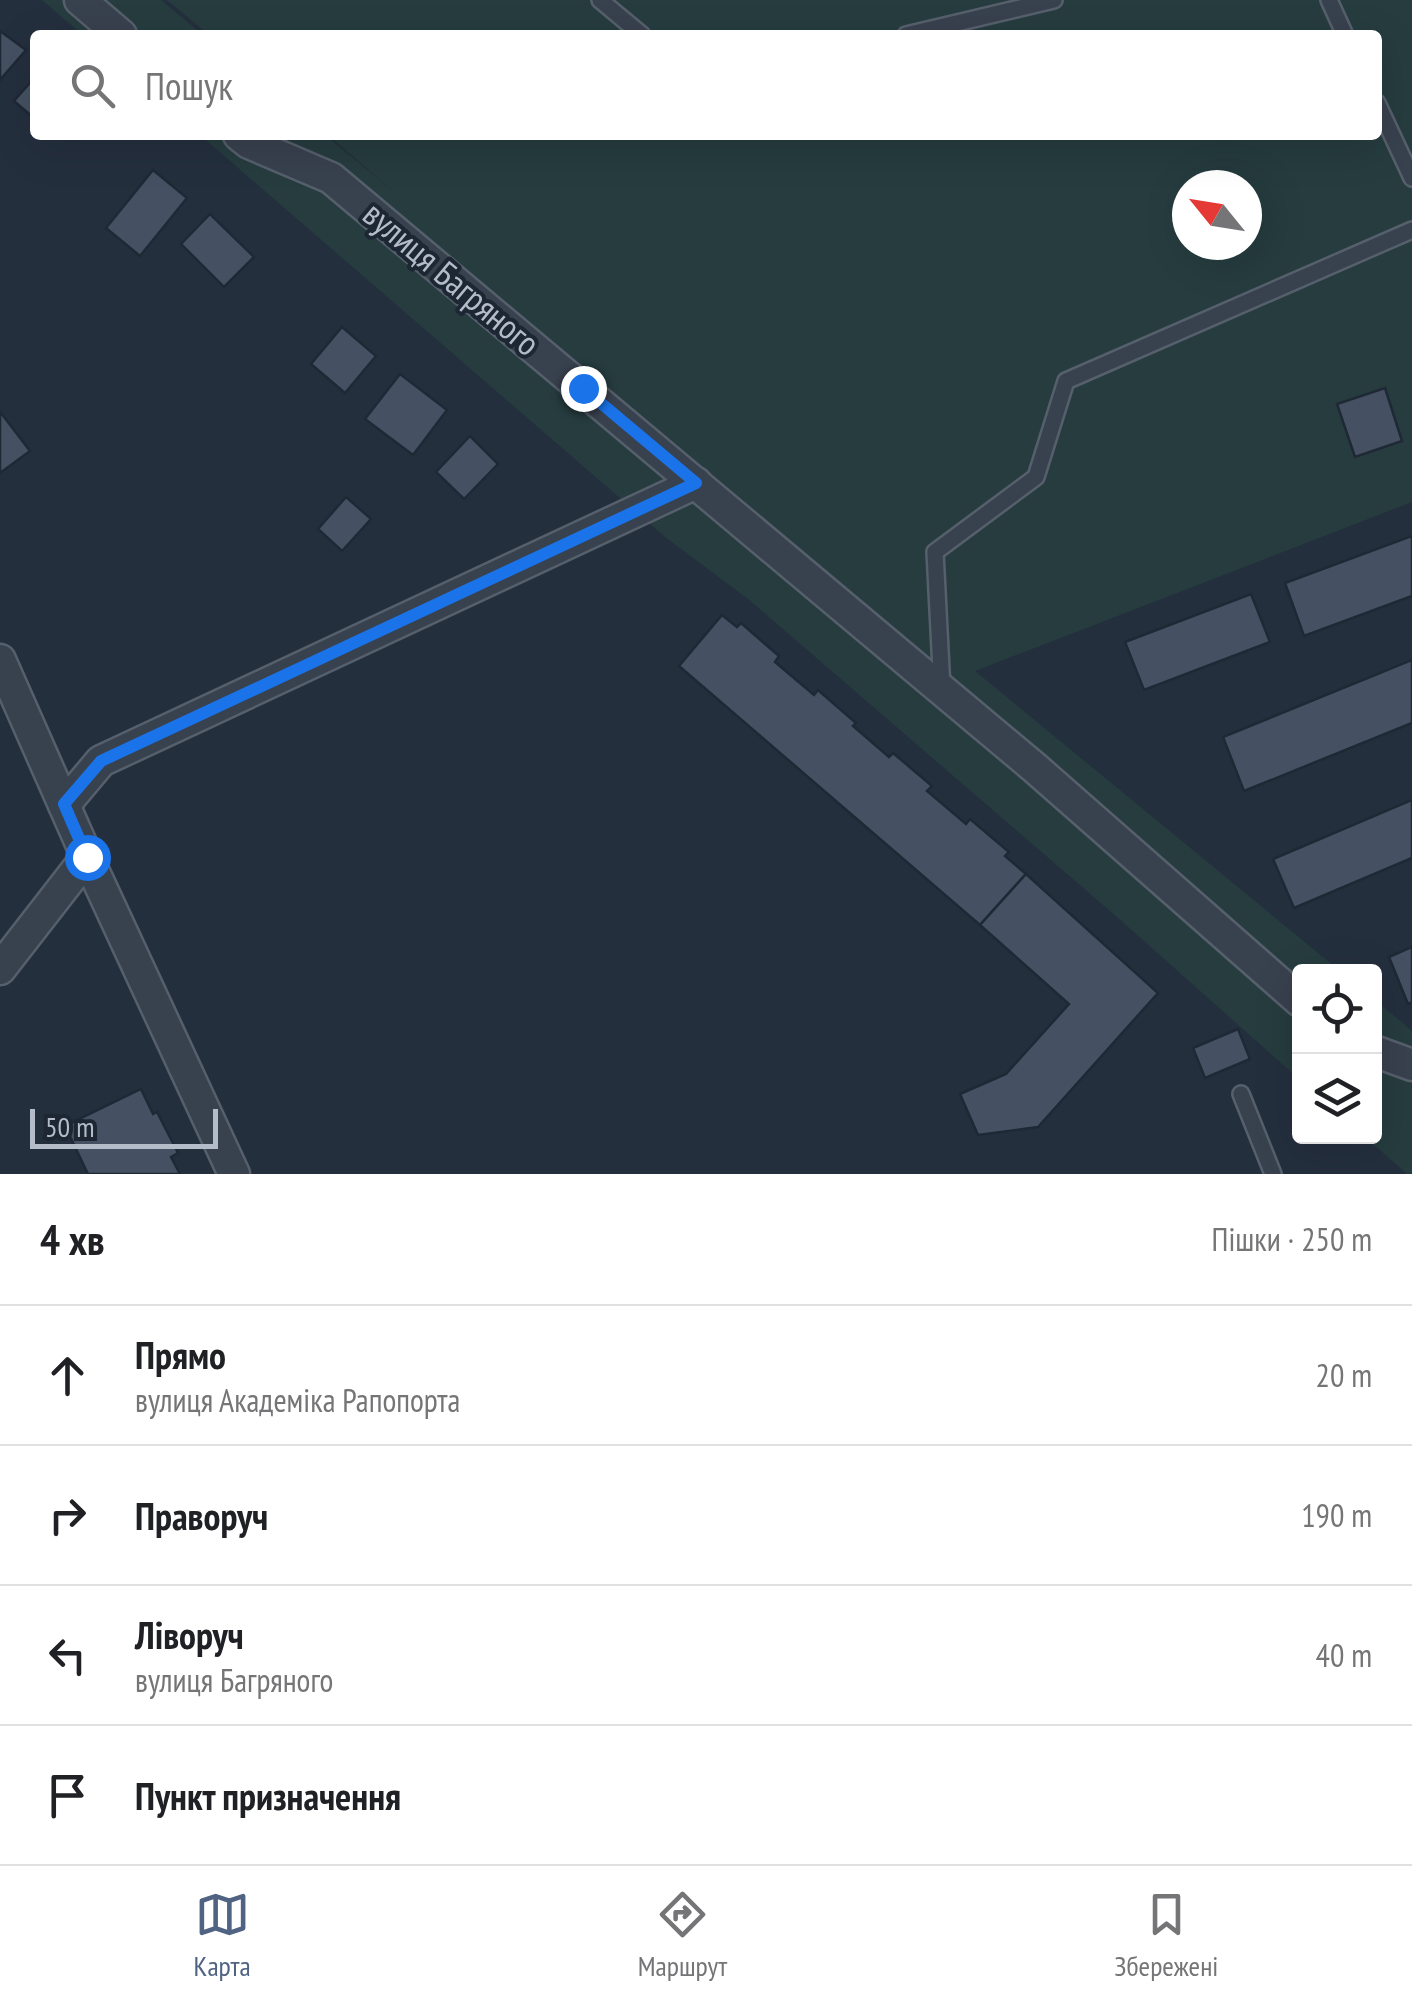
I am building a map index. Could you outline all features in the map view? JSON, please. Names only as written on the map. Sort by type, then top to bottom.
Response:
[{"type":"street","points":[[80,0],[116,30]]},
{"type":"street","name":"вулиця Багряного","points":[[246,140],[331,178],[942,690],[1292,994]]},
{"type":"street","points":[[64,804],[101,761],[696,483]]},
{"type":"street","points":[[0,660],[234,1174]]},
{"type":"street","points":[[0,969],[87,857]]},
{"type":"street","points":[[1382,1053],[1412,1064]]},
{"type":"lane","points":[[600,0],[636,30]]},
{"type":"lane","points":[[927,30],[1054,0]]},
{"type":"lane","points":[[1329,0],[1343,30]]},
{"type":"lane","points":[[1382,114],[1412,178]]},
{"type":"lane","points":[[942,690],[935,552],[1036,477],[1066,381],[1412,230]]},
{"type":"lane","points":[[1242,1094],[1273,1174]]},
{"type":"green space","points":[[42,0],[161,0],[197,30],[77,30]]},
{"type":"green space","points":[[167,0],[1412,0],[1412,502],[975,671],[1331,964],[1292,964],[1292,1073],[748,599],[665,537],[206,140],[331,140],[392,190],[334,140],[1382,140],[1382,30],[203,30]]},
{"type":"green space","points":[[1382,1006],[1412,1031],[1412,1174],[1407,1174],[1373,1144],[1382,1144]]},
{"type":"building","points":[[0,31],[26,50],[0,80]]},
{"type":"building","points":[[30,83],[30,115],[14,101]]},
{"type":"building","points":[[153,170],[187,198],[140,256],[106,228]]},
{"type":"building","points":[[210,214],[254,257],[224,287],[181,244]]},
{"type":"building","points":[[342,327],[376,356],[345,393],[311,364]]},
{"type":"building","points":[[400,374],[447,410],[413,455],[365,419]]},
{"type":"building","points":[[1385,388],[1402,441],[1355,457],[1337,404]]},
{"type":"building","points":[[0,414],[30,451],[0,473]]},
{"type":"building","points":[[470,436],[498,464],[464,499],[436,472]]},
{"type":"building","points":[[346,497],[371,519],[342,551],[318,529]]},
{"type":"building","points":[[1412,536],[1412,596],[1304,636],[1285,583]]},
{"type":"building","points":[[1251,594],[1270,642],[1144,690],[1125,642]]},
{"type":"building","points":[[722,615],[737,627],[741,623],[779,656],[775,662],[814,695],[818,690],[889,757],[893,753],[932,786],[927,791],[966,824],[970,819],[1009,852],[1005,856],[1026,874],[980,925],[679,666]]},
{"type":"building","points":[[1412,660],[1412,723],[1244,791],[1223,737]]},
{"type":"building","points":[[1412,800],[1412,858],[1294,908],[1273,859]]},
{"type":"building","points":[[1026,874],[1158,993],[1038,1127],[978,1135],[960,1094],[1006,1074],[1069,1004],[980,925]]},
{"type":"building","points":[[1412,947],[1412,1002],[1408,1004],[1389,957]]},
{"type":"building","points":[[1238,1029],[1250,1059],[1205,1078],[1193,1048]]},
{"type":"building","points":[[141,1089],[178,1153],[171,1157],[180,1174],[88,1174],[65,1126]]},
{"type":"route","points":[[87,857],[64,804],[101,761],[696,483],[583,388]]}]
